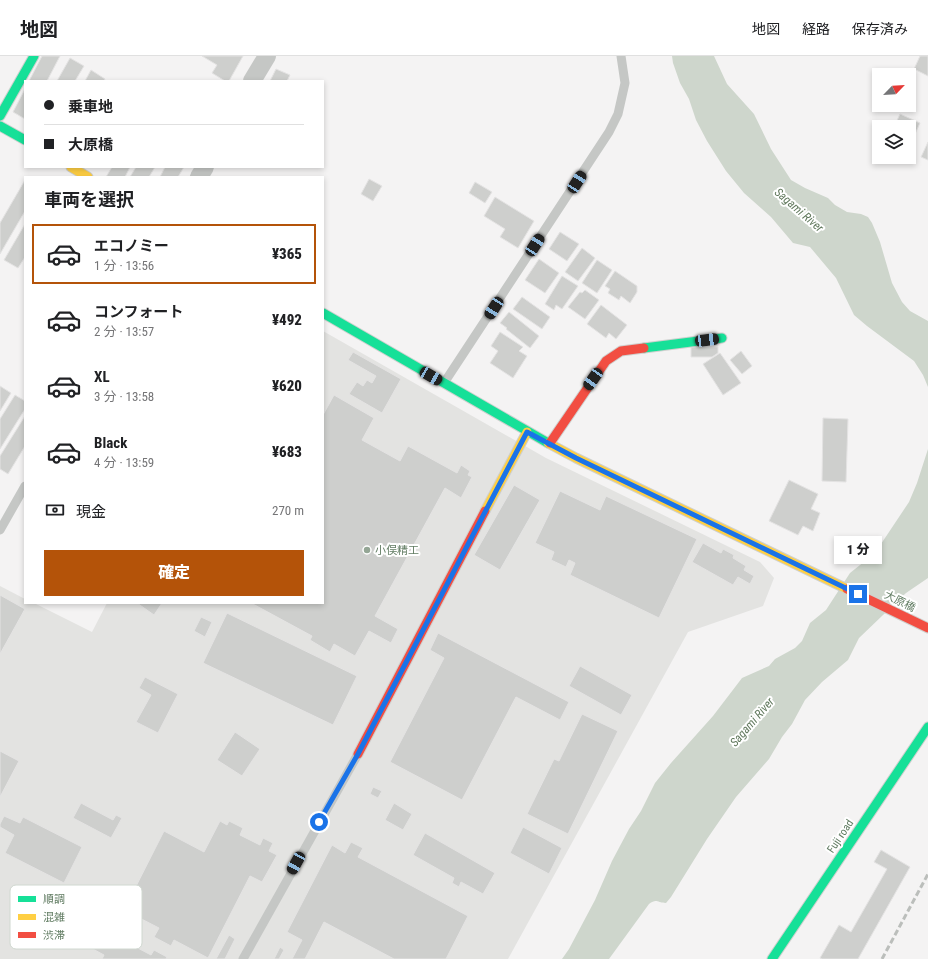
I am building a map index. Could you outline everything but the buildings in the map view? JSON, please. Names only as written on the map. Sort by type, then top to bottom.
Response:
[{"type":"main road","points":[[0,116],[34,56]]},
{"type":"main road","points":[[0,126],[24,139]]},
{"type":"main road","points":[[73,168],[86,176]]},
{"type":"main road","name":"大原橋","points":[[324,314],[527,432],[576,458],[928,628]]},
{"type":"main road","points":[[550,444],[606,361],[621,351],[722,338]]},
{"type":"main road","points":[[358,754],[527,432]]},
{"type":"main road","name":"Fuji road","points":[[772,959],[928,727]]},
{"type":"street","points":[[253,80],[267,56]]},
{"type":"lane","points":[[444,383],[610,132],[618,114],[625,83],[621,56]]},
{"type":"lane","points":[[0,530],[24,488]]},
{"type":"lane","points":[[243,959],[358,754]]},
{"type":"shaded area","points":[[324,332],[546,458],[760,562],[774,578],[763,606],[688,632],[508,959],[0,959],[0,586],[24,598],[24,604],[36,604],[92,632],[106,604],[324,604]]},
{"type":"water","name":"Sagami River","points":[[672,56],[714,56],[727,84],[754,114],[771,149],[791,180],[828,198],[835,205],[847,212],[861,214],[868,217],[880,242],[892,283],[902,302],[910,311],[928,321],[928,387],[923,375],[914,361],[854,315],[836,278],[810,247],[793,243],[771,217],[744,193],[726,171],[696,120],[689,99],[680,83]]},
{"type":"water","name":"Sagami River","points":[[928,449],[928,578],[906,593],[859,638],[848,660],[822,682],[805,700],[792,724],[782,737],[769,759],[736,797],[666,903],[656,901],[649,904],[609,959],[562,959],[569,949],[595,900],[612,861],[629,829],[641,811],[655,783],[713,716],[742,678],[769,666],[775,659],[795,648],[802,641],[810,623],[826,610],[850,573],[875,553],[909,502]]},
{"type":"railway","points":[[882,959],[928,874]]},
{"type":"traffic: fast","points":[[0,116],[34,56]]},
{"type":"traffic: fast","points":[[0,126],[24,139]]},
{"type":"traffic: fast","points":[[324,314],[548,443]]},
{"type":"traffic: fast","points":[[644,348],[722,338]]},
{"type":"traffic: fast","points":[[772,959],[928,727]]},
{"type":"traffic: slow","points":[[73,168],[86,176]]},
{"type":"traffic: slow","points":[[485,511],[527,432]]},
{"type":"traffic: slow","points":[[548,443],[847,589]]},
{"type":"traffic: jam","points":[[550,443],[606,361],[621,351],[644,348]]},
{"type":"traffic: jam","points":[[358,754],[485,511]]},
{"type":"traffic: jam","points":[[847,589],[928,628]]},
{"type":"place","name":"小俣精工","points":[[367,550]]},
{"type":"route","points":[[319,822],[358,754],[527,432],[576,458],[858,594]]}]
